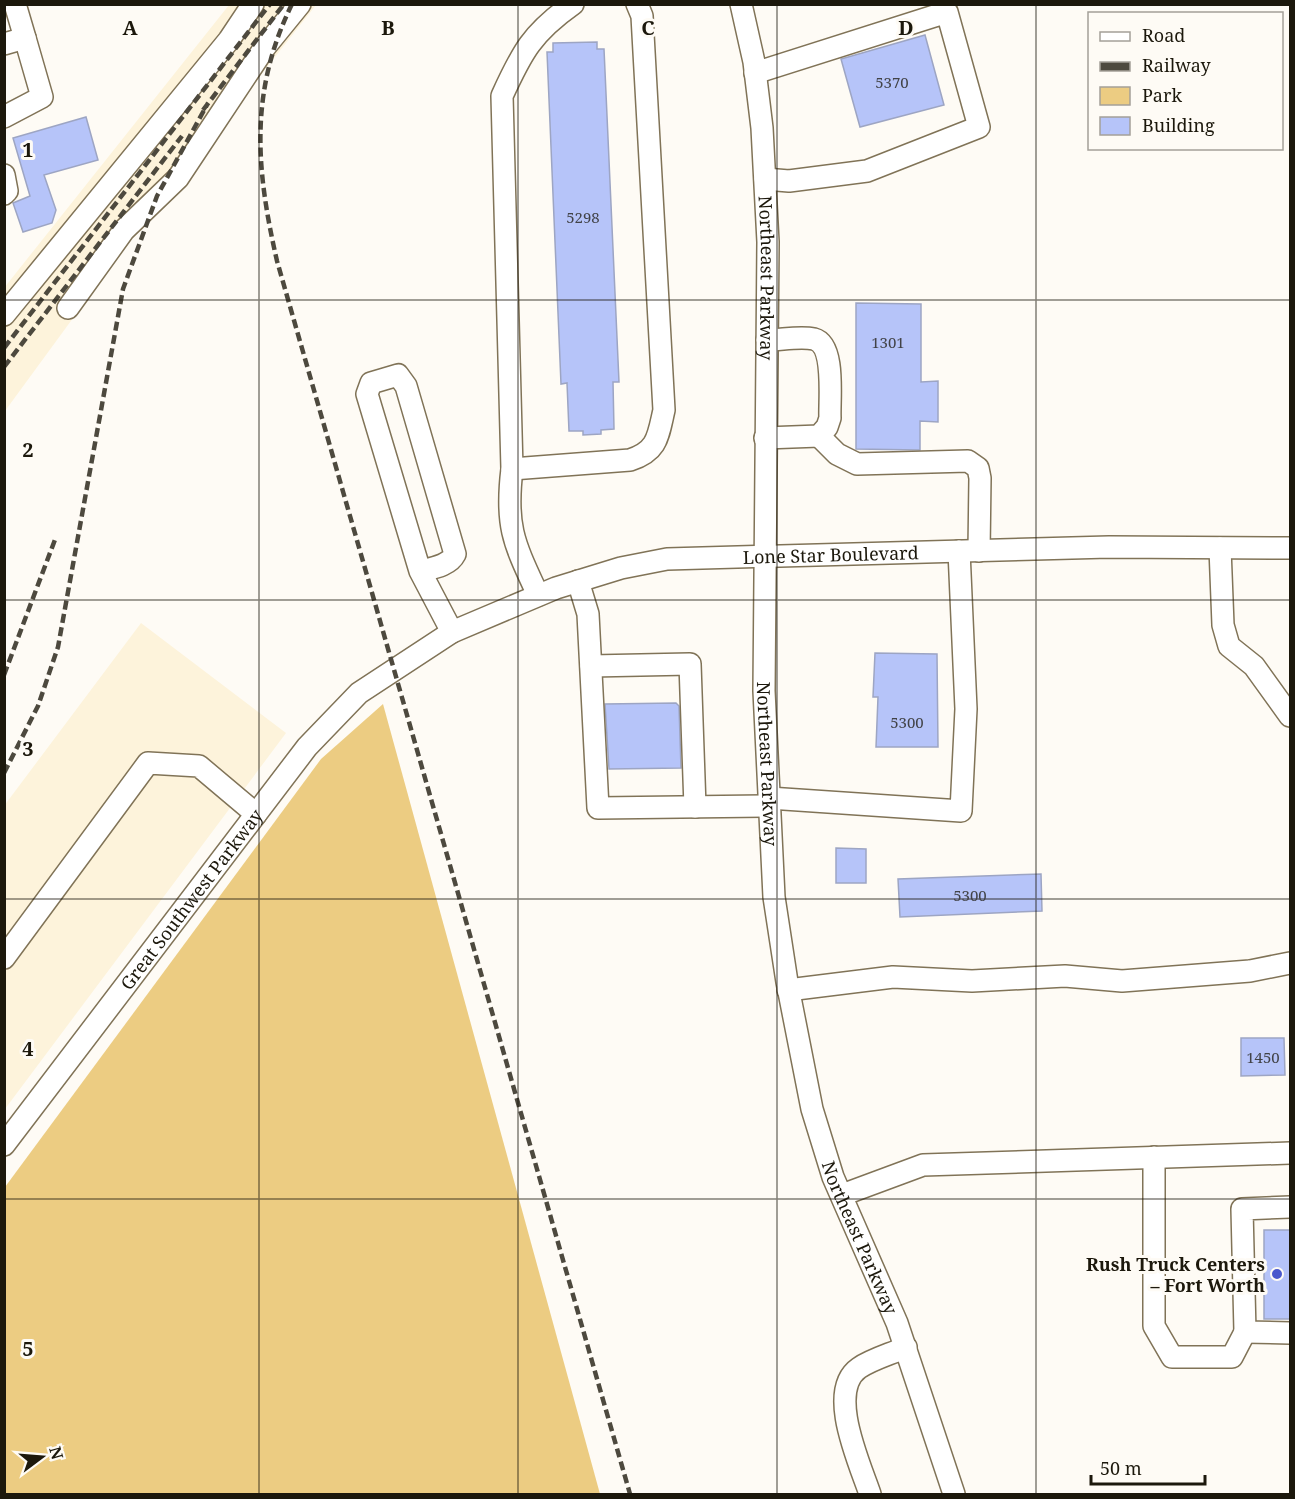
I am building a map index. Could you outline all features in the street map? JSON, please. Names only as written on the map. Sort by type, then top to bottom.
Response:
[{"type":"street","points":[[4,117],[42,97],[15,4]]},
{"type":"street","points":[[4,315],[229,40],[253,4]]},
{"type":"street","points":[[68,308],[124,230],[178,178],[265,47],[300,4]]},
{"type":"street","points":[[538,595],[510,527],[508,503],[512,469],[502,96],[522,51],[552,19],[573,4]]},
{"type":"street","points":[[512,469],[630,460],[646,455],[657,440],[664,410],[642,16],[637,4]]},
{"type":"street","name":"Northeast Parkway","points":[[741,4],[755,73],[768,242],[764,692],[774,897],[812,1109],[833,1177],[906,1347],[954,1494]]},
{"type":"street","points":[[755,73],[947,12],[979,128],[867,171],[789,181],[765,180]]},
{"type":"street","points":[[4,44],[26,38]]},
{"type":"street","points":[[4,175],[7,191],[4,194]]},
{"type":"street","points":[[765,438],[819,436],[827,427],[830,418],[829,354],[823,344],[815,339],[767,340]]},
{"type":"street","points":[[420,571],[445,564],[452,560],[455,554],[406,386],[398,375],[371,382],[367,394],[420,571],[452,632]]},
{"type":"street","points":[[578,581],[588,614],[598,808],[695,807],[769,802],[961,812],[966,709],[969,551],[978,468],[968,461],[857,464],[837,454],[819,436]]},
{"type":"street","name":"Lone Star Boulevard","points":[[395,669],[452,632],[538,595],[621,568],[668,559],[1109,547],[1290,548]]},
{"type":"street","points":[[1220,548],[1223,625],[1229,646],[1254,666],[1290,716]]},
{"type":"street","points":[[591,666],[690,664],[695,807]]},
{"type":"street","name":"Great Southwest Parkway","points":[[4,1145],[307,747],[359,693],[395,669]]},
{"type":"street","points":[[4,958],[148,763],[199,766],[256,814]]},
{"type":"street","points":[[789,990],[893,977],[972,981],[1065,976],[1122,981],[1250,971],[1290,963]]},
{"type":"street","points":[[842,1195],[922,1165],[1290,1153]]},
{"type":"street","points":[[1154,1157],[1154,1326],[1172,1358],[1232,1357],[1245,1332],[1242,1209],[1290,1207]]},
{"type":"street","points":[[1245,1332],[1290,1333]]},
{"type":"street","points":[[870,1494],[848,1425],[844,1404],[846,1383],[860,1367],[906,1347]]},
{"type":"shaded area","points":[[229,5],[316,5],[128,243],[5,411],[4,288]]},
{"type":"shaded area","points":[[141,623],[286,733],[5,1109],[4,806]]},
{"type":"green space","points":[[383,704],[600,1494],[5,1494],[5,1187],[321,759]]},
{"type":"building","points":[[925,35],[944,105],[860,127],[841,59]]},
{"type":"building","points":[[597,42],[597,49],[604,49],[619,382],[613,382],[614,429],[601,430],[601,434],[583,435],[583,431],[569,431],[567,383],[561,384],[547,52],[553,52],[553,43]]},
{"type":"building","points":[[86,117],[98,160],[44,175],[56,210],[52,223],[23,232],[13,203],[30,196],[13,138]]},
{"type":"building","points":[[856,303],[921,304],[921,382],[938,381],[938,422],[920,421],[920,450],[856,449]]},
{"type":"building","points":[[875,653],[937,654],[938,747],[876,747],[878,697],[873,697]]},
{"type":"building","points":[[676,703],[679,706],[681,768],[609,769],[605,704]]},
{"type":"building","points":[[836,848],[866,849],[866,883],[836,883]]},
{"type":"building","points":[[1041,874],[1042,911],[900,917],[898,879]]},
{"type":"building","points":[[1241,1038],[1284,1038],[1285,1075],[1241,1076]]},
{"type":"building","name":"Rush Truck Centers – Fort Worth","points":[[1264,1230],[1290,1230],[1290,1319],[1264,1319]]},
{"type":"railway","points":[[4,348],[270,4]]},
{"type":"railway","points":[[203,110],[284,4]]},
{"type":"railway","points":[[292,4],[278,37],[269,68],[260,131],[264,194],[277,261],[630,1494]]},
{"type":"railway","points":[[4,773],[38,706],[58,647],[123,289],[157,196],[208,103]]},
{"type":"railway","points":[[4,367],[182,136]]},
{"type":"railway","points":[[4,675],[56,537]]},
{"type":"place","name":"Rush Truck Centers – Fort Worth","points":[[1277,1274]]}]
